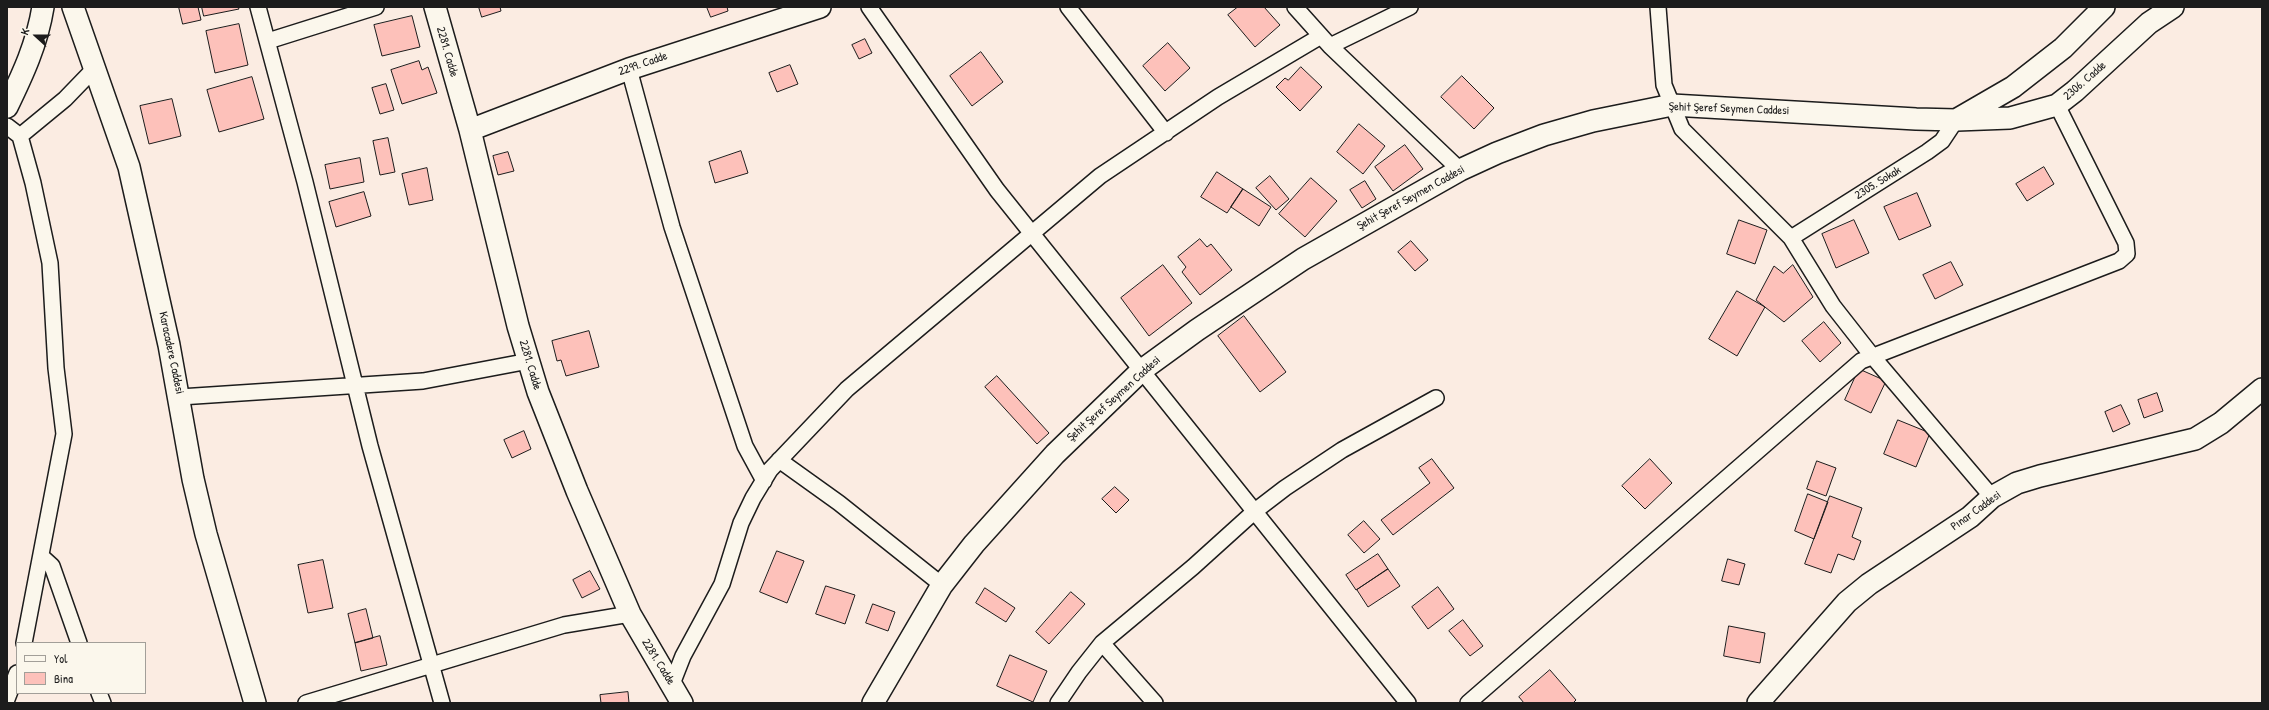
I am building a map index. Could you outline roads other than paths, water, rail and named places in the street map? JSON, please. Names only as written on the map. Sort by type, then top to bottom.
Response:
[{"type":"street","points":[[7,107],[32,55],[40,30],[43,7]]},
{"type":"street","name":"Karacadere Caddesi","points":[[74,7],[94,69],[115,122],[129,167],[180,397],[193,479],[206,534],[255,703]]},
{"type":"street","points":[[258,7],[268,41],[394,537],[442,703]]},
{"type":"street","points":[[268,41],[376,7]]},
{"type":"street","name":"2281. Cadde","points":[[435,7],[470,130],[518,326],[554,435],[630,614],[682,703]]},
{"type":"street","name":"2299. Cadde","points":[[470,130],[628,69],[820,7]]},
{"type":"street","points":[[869,7],[997,190],[1408,703]]},
{"type":"street","points":[[1068,7],[1166,133]]},
{"type":"street","points":[[1295,7],[1325,41],[1460,170]]},
{"type":"street","points":[[672,684],[683,656],[722,584],[741,523],[764,481],[779,460],[846,389],[1031,232],[1100,176],[1218,97],[1325,41],[1410,7]]},
{"type":"street","points":[[1658,7],[1664,85],[1682,129],[1791,238],[1833,306],[1873,357],[1992,497]]},
{"type":"street","points":[[1956,120],[2013,87],[2063,48],[2104,7]]},
{"type":"street","name":"2306. Cadde","points":[[1956,120],[2010,118],[2056,105],[2075,91],[2149,23],[2173,7]]},
{"type":"street","points":[[20,136],[65,99],[94,69]]},
{"type":"street","points":[[628,69],[672,227],[745,446],[764,481]]},
{"type":"street","name":"Şehit Şeref Seymen Caddesi","points":[[873,703],[942,585],[974,544],[1018,492],[1142,370],[1203,325],[1303,259],[1460,170],[1497,153],[1544,135],[1593,121],[1672,105],[1956,120]]},
{"type":"street","points":[[1468,703],[1861,361],[2119,261],[2127,254],[2126,243],[2056,105]]},
{"type":"street","name":"2305. Sokak","points":[[1791,238],[1927,152],[1942,141],[1956,120]]},
{"type":"street","points":[[7,126],[20,136],[33,183],[50,264],[56,368],[64,434],[24,642]]},
{"type":"street","points":[[180,397],[423,381],[529,361]]},
{"type":"street","name":"Pınar Caddesi","points":[[1758,703],[1848,602],[1869,584],[1970,517],[1992,497],[2017,483],[2040,476],[2195,438],[2220,423],[2262,389]]},
{"type":"street","points":[[1058,703],[1079,672],[1102,643],[1193,568],[1255,511],[1284,488],[1342,450],[1436,398]]},
{"type":"street","points":[[779,460],[839,503],[942,585]]},
{"type":"street","points":[[41,556],[52,566],[80,642]]},
{"type":"street","points":[[306,703],[564,625],[630,614]]},
{"type":"street","points":[[1102,643],[1155,703]]},
{"type":"street","points":[[7,699],[16,676]]}]
